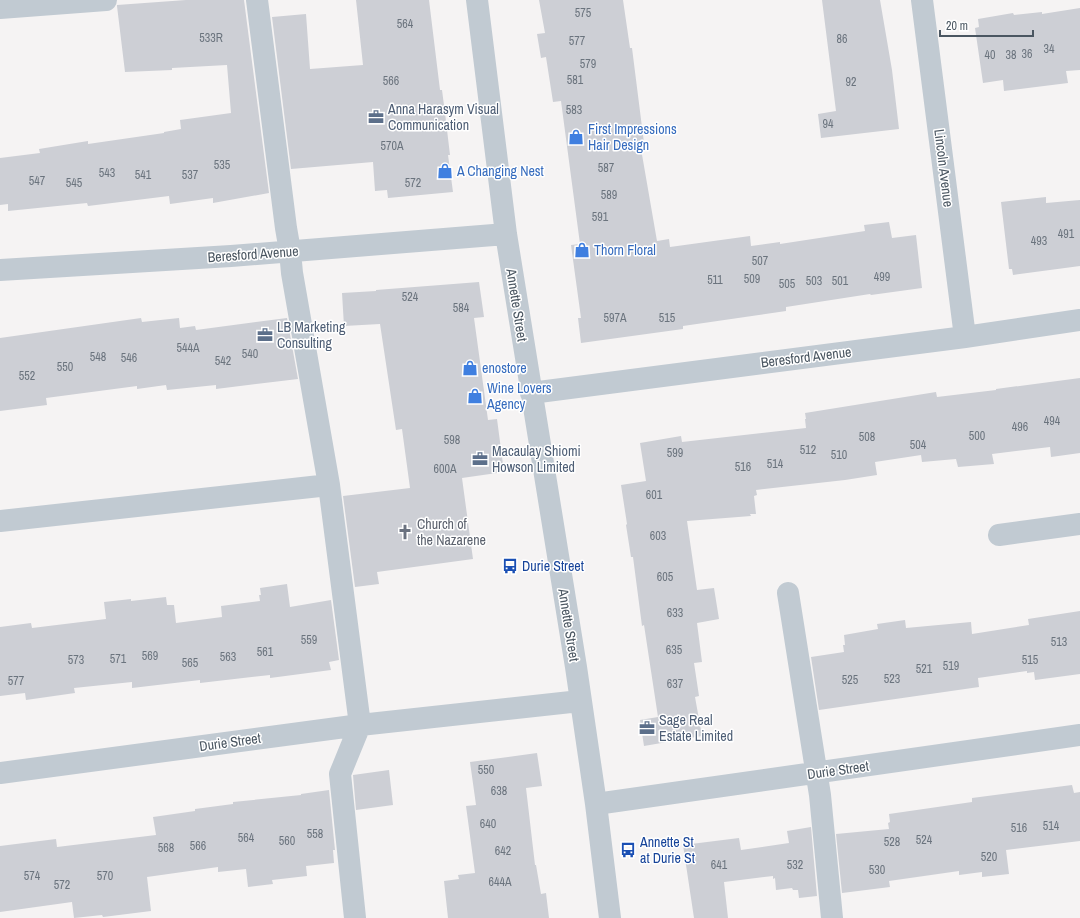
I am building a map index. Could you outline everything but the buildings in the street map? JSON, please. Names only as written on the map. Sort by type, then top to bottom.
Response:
[{"type":"street","points":[[0,8],[106,0]]},
{"type":"street","points":[[257,0],[292,273],[329,485],[360,725],[340,774],[355,918]]},
{"type":"street","name":"Annette Street","points":[[477,0],[506,234],[576,667],[596,804],[610,918]]},
{"type":"street","name":"Lincoln Avenue","points":[[922,0],[965,337]]},
{"type":"street","name":"Beresford Avenue","points":[[0,270],[290,251],[506,234]]},
{"type":"street","name":"Beresford Avenue","points":[[531,393],[965,337],[1080,320]]},
{"type":"street","points":[[0,521],[329,485]]},
{"type":"street","points":[[999,536],[1080,524]]},
{"type":"street","points":[[788,593],[820,795],[832,918]]},
{"type":"street","name":"Durie Street","points":[[0,773],[360,725],[580,701]]},
{"type":"street","name":"Durie Street","points":[[596,804],[1080,735]]},
{"type":"place","name":"Anna Harasym Visual Communication","points":[[376,117]]},
{"type":"place","name":"First Impressions Hair Design","points":[[576,137]]},
{"type":"place","name":"A Changing Nest","points":[[445,171]]},
{"type":"place","name":"Thorn Floral","points":[[582,250]]},
{"type":"place","name":"LB Marketing Consulting","points":[[265,335]]},
{"type":"place","name":"enostore","points":[[470,368]]},
{"type":"place","name":"Wine Lovers Agency","points":[[475,396]]},
{"type":"place","name":"Macaulay Shiomi Howson Limited","points":[[480,459]]},
{"type":"place","name":"Church of the Nazarene","points":[[405,532]]},
{"type":"place","name":"Durie Street","points":[[510,566]]},
{"type":"place","name":"Sage Real Estate Limited","points":[[647,728]]},
{"type":"place","name":"Annette St at Durie St","points":[[628,850]]}]
